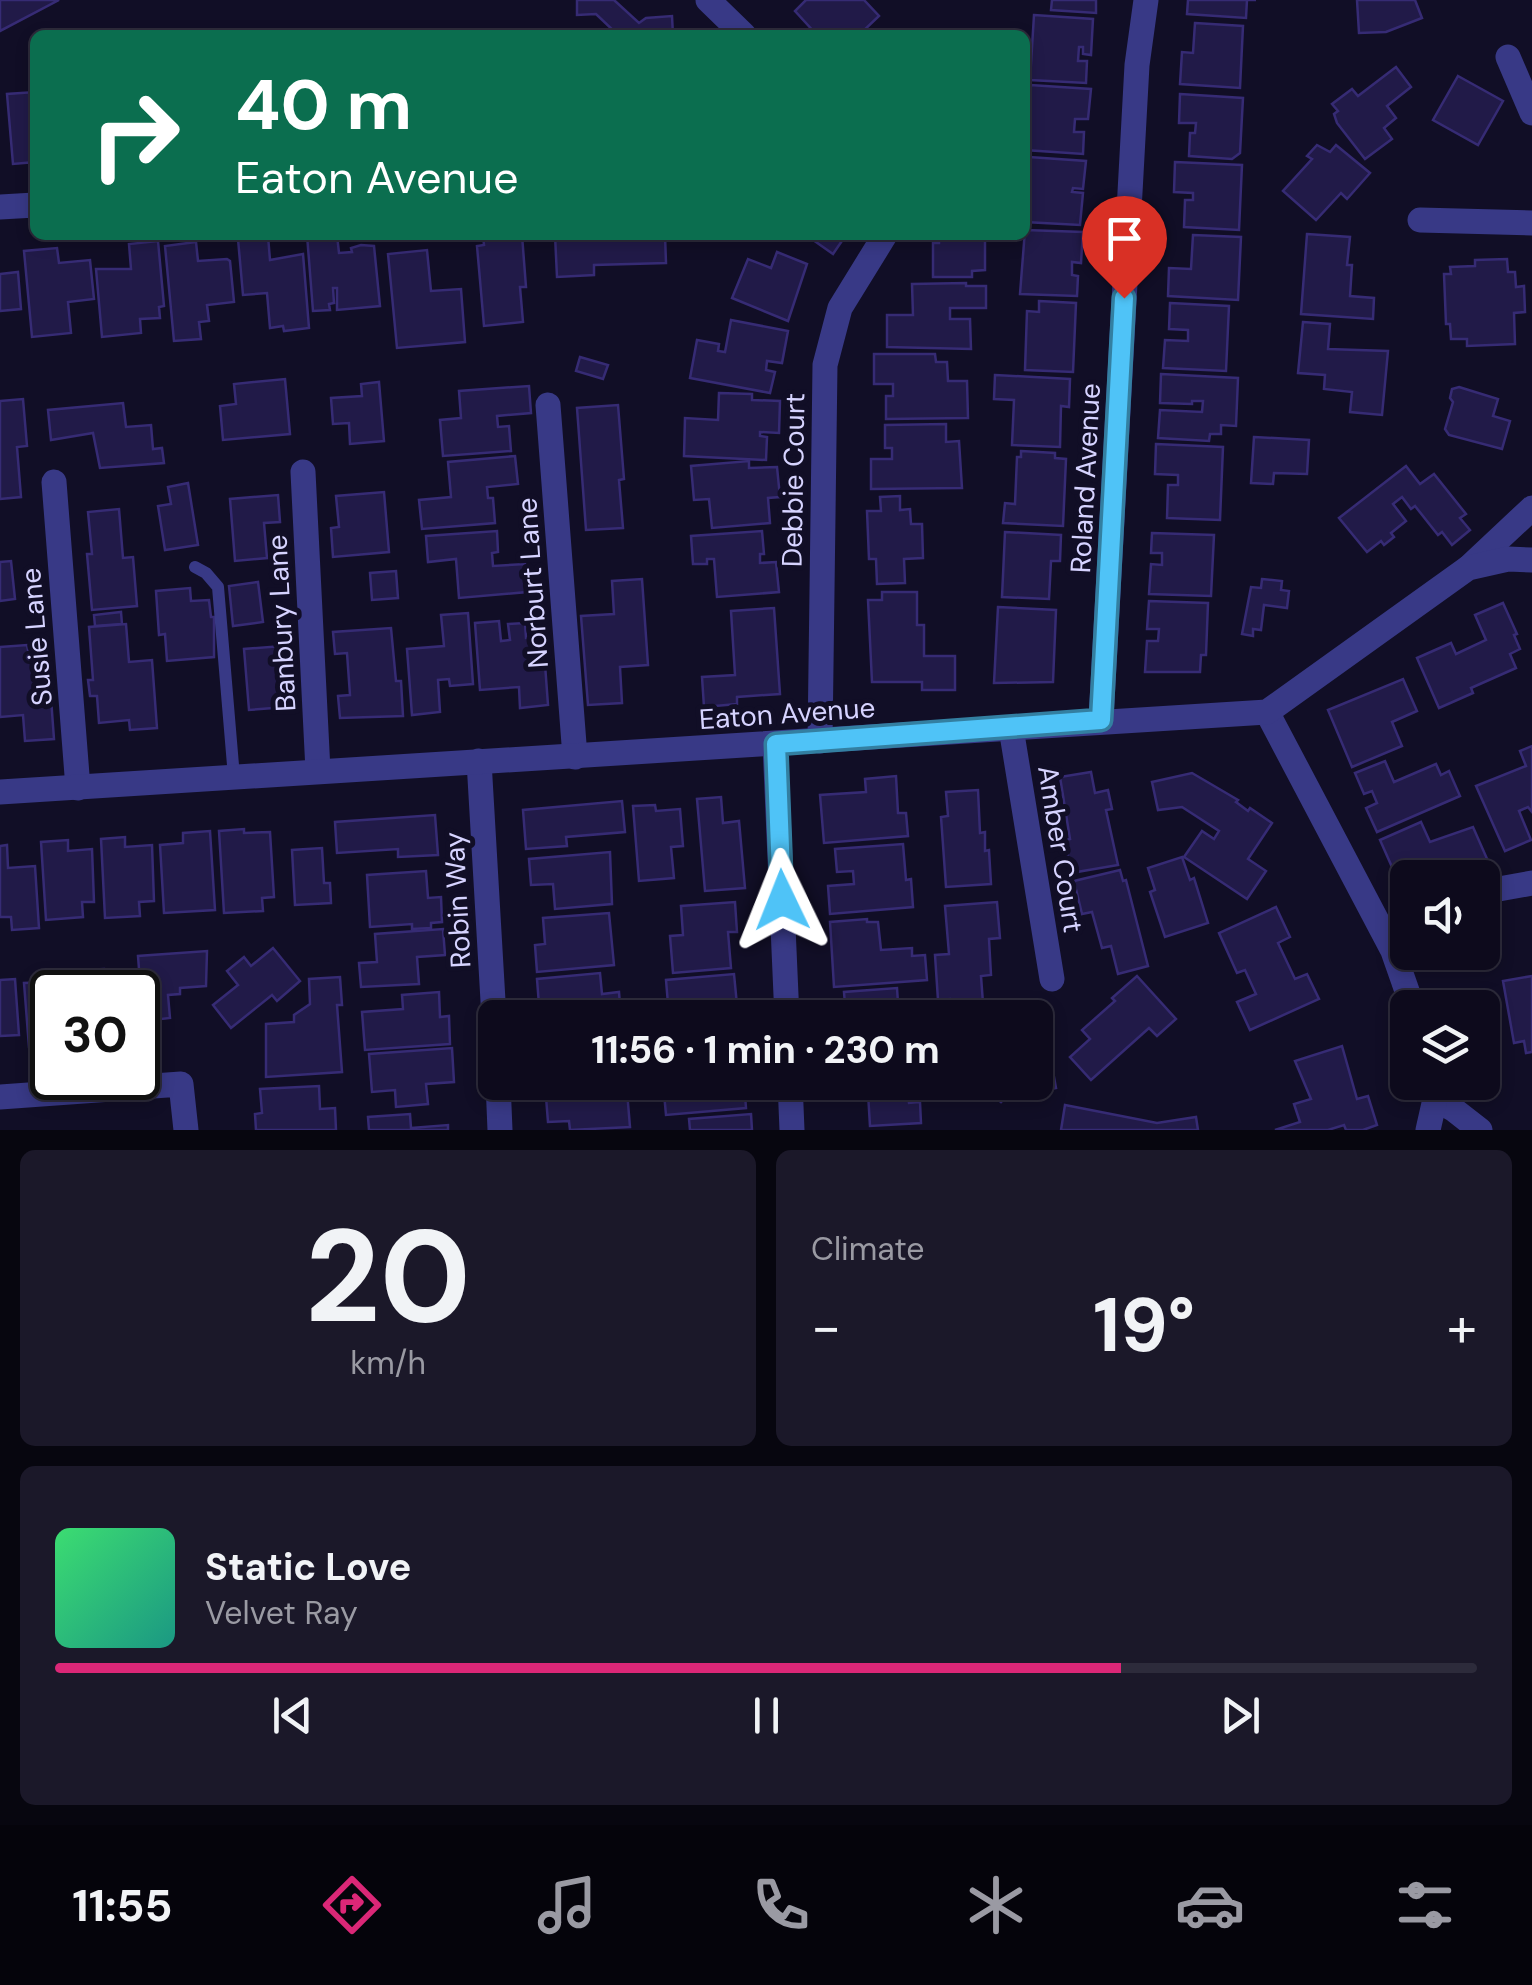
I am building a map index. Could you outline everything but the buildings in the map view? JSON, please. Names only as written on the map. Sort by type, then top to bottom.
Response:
[{"type":"street","points":[[708,0],[739,30]]},
{"type":"street","name":"Roland Avenue","points":[[1101,720],[1136,65],[1146,0]]},
{"type":"street","points":[[1508,58],[1532,113]]},
{"type":"street","points":[[0,208],[30,205]]},
{"type":"street","points":[[1420,220],[1532,223]]},
{"type":"street","name":"Debbie Court","points":[[820,741],[825,365],[840,308],[882,240]]},
{"type":"street","name":"Norburt Lane","points":[[548,405],[575,757]]},
{"type":"street","name":"Banbury Lane","points":[[303,472],[318,770]]},
{"type":"street","name":"Susie Lane","points":[[54,482],[78,788]]},
{"type":"street","points":[[1390,928],[1267,712],[1468,568],[1532,508]]},
{"type":"street","points":[[1468,568],[1508,559],[1532,560]]},
{"type":"street","name":"Eaton Avenue","points":[[0,792],[1267,712]]},
{"type":"street","name":"Amber Court","points":[[1011,728],[1052,979]]},
{"type":"street","points":[[776,744],[786,1000]]},
{"type":"street","name":"Robin Way","points":[[479,761],[493,1000]]},
{"type":"street","points":[[1500,889],[1532,883]]},
{"type":"street","points":[[0,1097],[181,1084],[186,1130]]},
{"type":"street","points":[[499,1100],[500,1130]]},
{"type":"street","points":[[791,1100],[792,1130]]},
{"type":"street","points":[[1428,1130],[1432,1100]]},
{"type":"street","points":[[1444,1100],[1480,1130]]},
{"type":"lane","points":[[195,568],[206,573],[218,587],[234,778]]},
{"type":"route","points":[[782,900],[776,744],[1101,720],[1124,298]]}]
